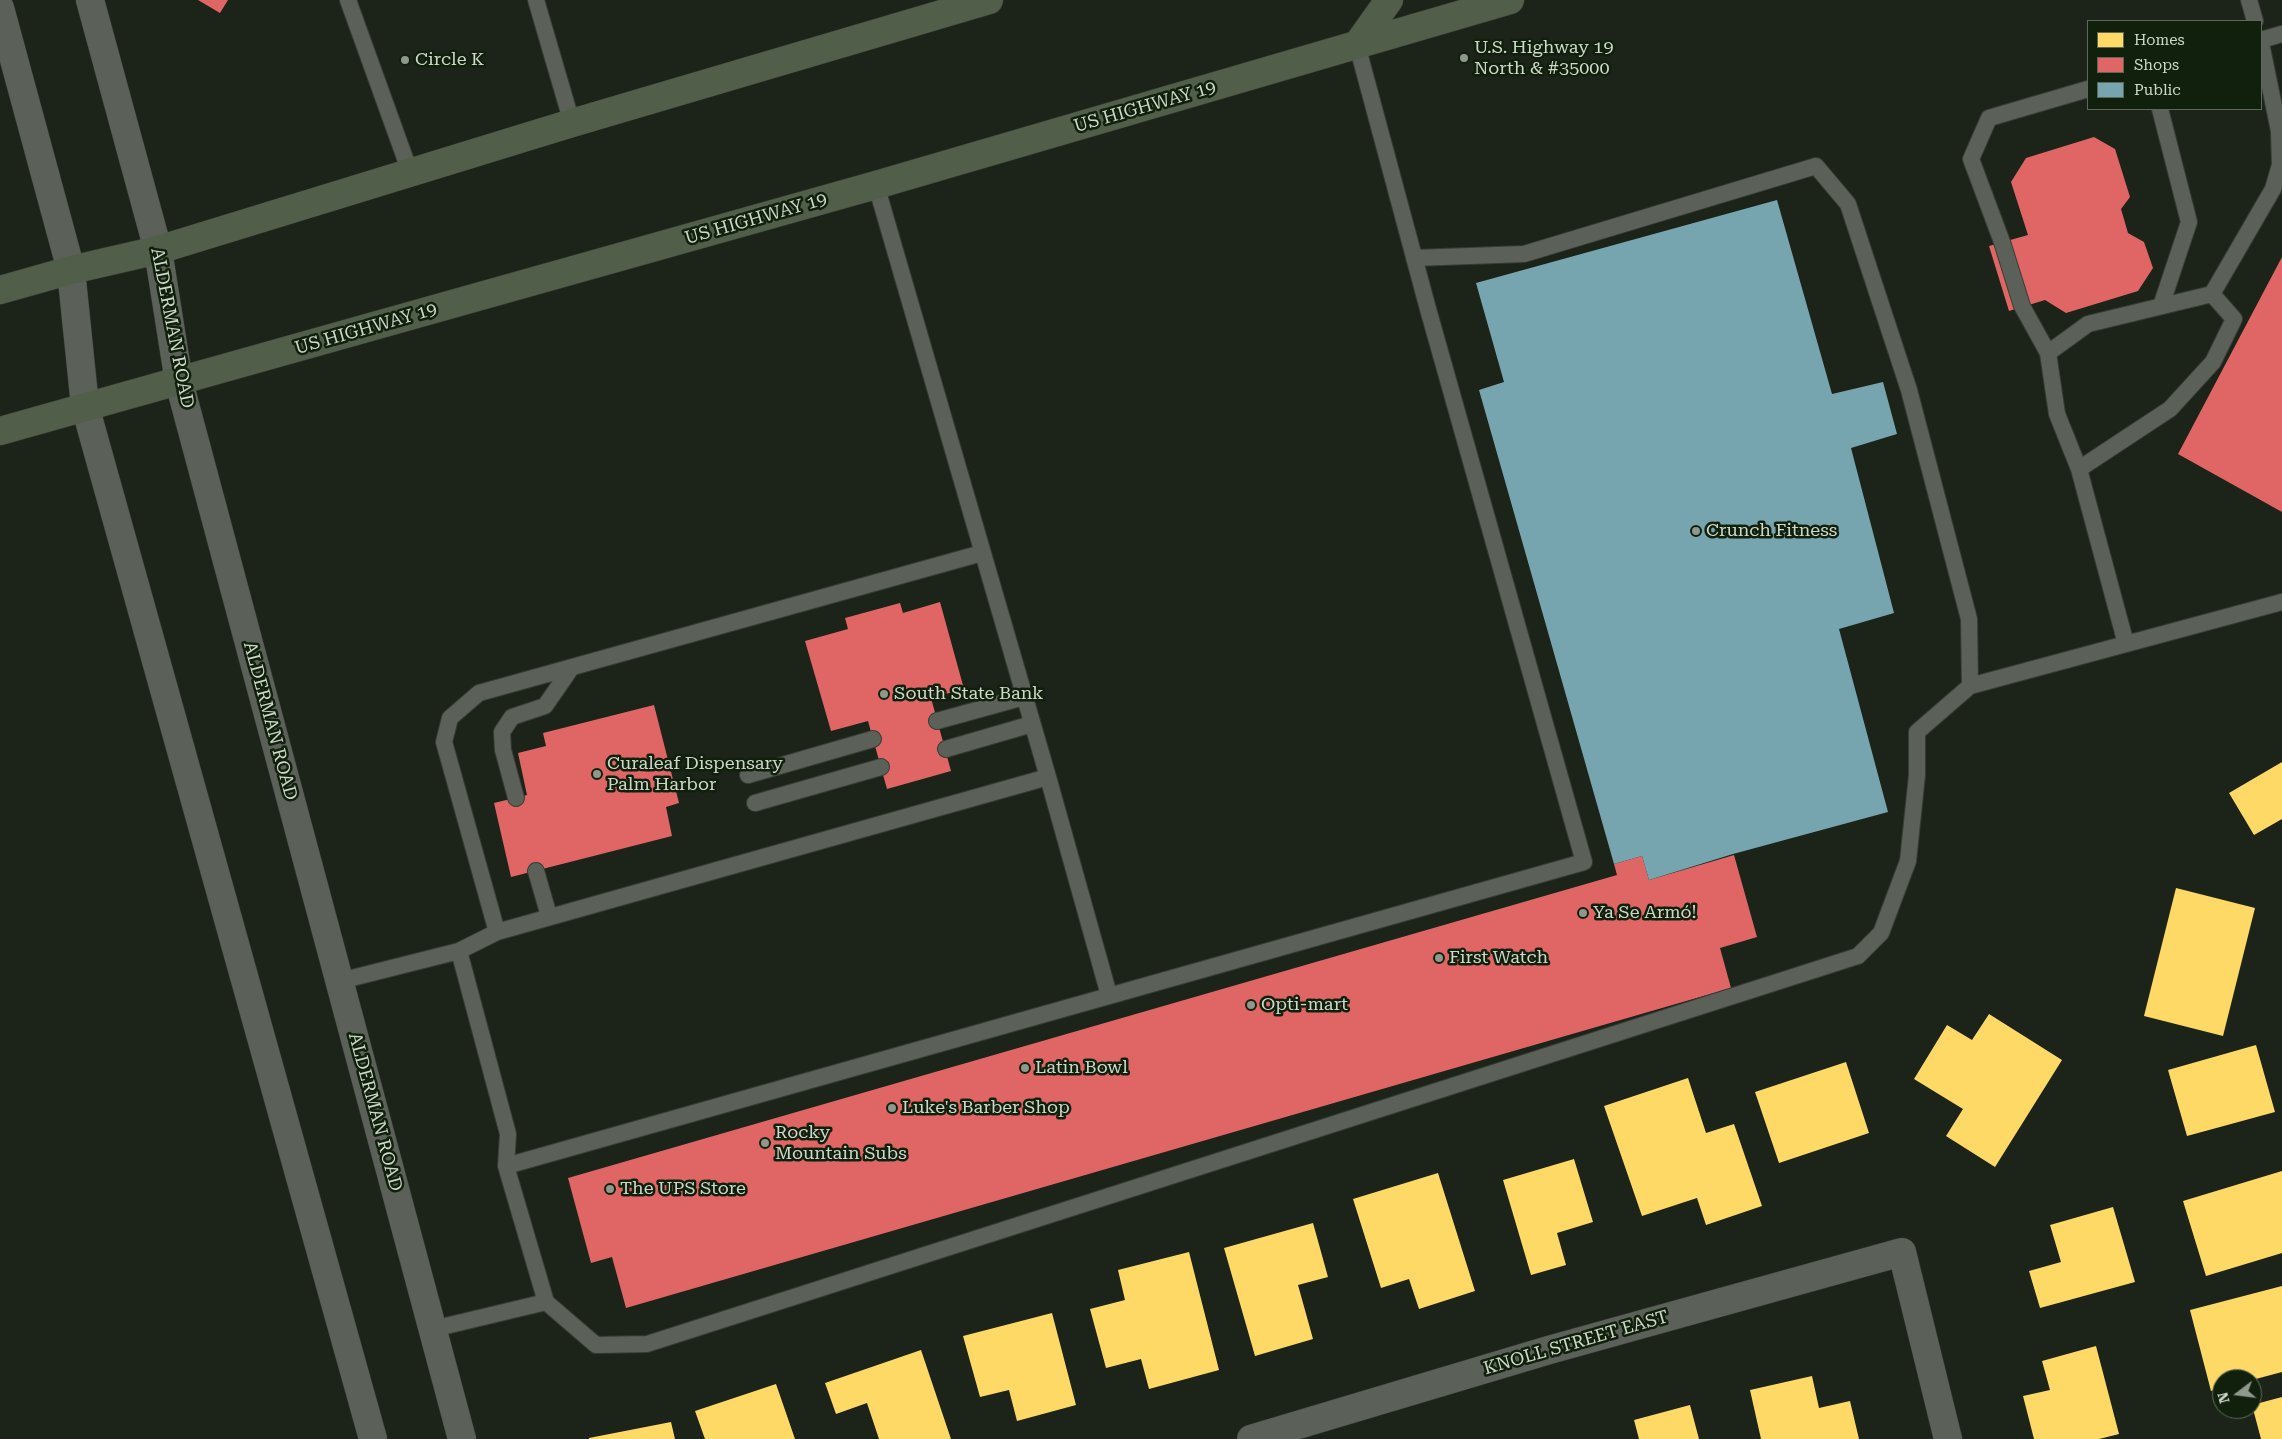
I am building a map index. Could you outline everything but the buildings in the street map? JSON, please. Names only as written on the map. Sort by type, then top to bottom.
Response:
[{"type":"highway","points":[[0,290],[70,270],[158,250],[572,123],[988,0]]},
{"type":"highway","points":[[1357,45],[1389,0]]},
{"type":"highway","name":"US HIGHWAY 19","points":[[0,432],[85,406],[179,382],[876,185],[1510,0]]},
{"type":"main road","name":"ALDERMAN ROAD","points":[[90,0],[158,250],[179,382],[462,1439]]},
{"type":"main road","points":[[0,8],[70,270],[85,406],[373,1439]]},
{"type":"main road","name":"KNOLL STREET EAST","points":[[1251,1439],[1549,1350],[1902,1252],[1948,1439]]},
{"type":"lane","points":[[348,0],[410,172]]},
{"type":"lane","points":[[536,0],[572,123]]},
{"type":"lane","points":[[2248,0],[2255,20]]},
{"type":"lane","points":[[2262,41],[2282,34]]},
{"type":"lane","points":[[506,1166],[1109,994],[1584,862],[1414,258],[1357,45]]},
{"type":"lane","points":[[2048,353],[2088,324],[2212,294],[2274,189],[2280,165],[2280,131],[2262,46]]},
{"type":"lane","points":[[2087,89],[1989,118],[1971,160],[2002,242],[2022,306],[2048,353],[2057,414],[2079,470],[2126,644]]},
{"type":"lane","points":[[2160,110],[2189,222],[2161,306]]},
{"type":"lane","points":[[1414,258],[1524,254],[1816,166],[1848,204],[1909,390],[1969,619],[1970,686]]},
{"type":"lane","points":[[876,185],[1109,994]]},
{"type":"lane","points":[[2079,470],[2102,452],[2170,409],[2213,362],[2234,318],[2212,294]]},
{"type":"lane","points":[[496,932],[444,742],[450,718],[479,693],[982,553]]},
{"type":"lane","points":[[458,951],[508,1134],[506,1166],[546,1302],[596,1346],[646,1344],[1858,956],[1882,933],[1908,862],[1917,775],[1917,732],[1970,686],[2282,602]]},
{"type":"lane","points":[[516,798],[503,750],[502,732],[512,717],[545,706],[572,667]]},
{"type":"lane","points":[[937,721],[1024,697]]},
{"type":"lane","points":[[946,749],[1032,724]]},
{"type":"lane","points":[[748,775],[873,739]]},
{"type":"lane","points":[[755,803],[881,767]]},
{"type":"lane","points":[[340,982],[458,951],[496,932],[549,916],[1048,777]]},
{"type":"lane","points":[[536,871],[549,916]]},
{"type":"lane","points":[[433,1328],[546,1302]]},
{"type":"place","name":"U.S. Highway 19 North & #35000","points":[[1464,58]]},
{"type":"place","name":"Circle K","points":[[405,60]]},
{"type":"place","name":"Crunch Fitness","points":[[1696,531]]},
{"type":"place","name":"South State Bank","points":[[884,694]]},
{"type":"place","name":"Curaleaf Dispensary Palm Harbor","points":[[597,774]]},
{"type":"place","name":"Ya Se Armó!","points":[[1583,913]]},
{"type":"place","name":"First Watch","points":[[1439,958]]},
{"type":"place","name":"Opti-mart","points":[[1251,1005]]},
{"type":"place","name":"Latin Bowl","points":[[1025,1068]]},
{"type":"place","name":"Luke's Barber Shop","points":[[892,1108]]},
{"type":"place","name":"Rocky Mountain Subs","points":[[765,1143]]},
{"type":"place","name":"The UPS Store","points":[[610,1189]]}]
